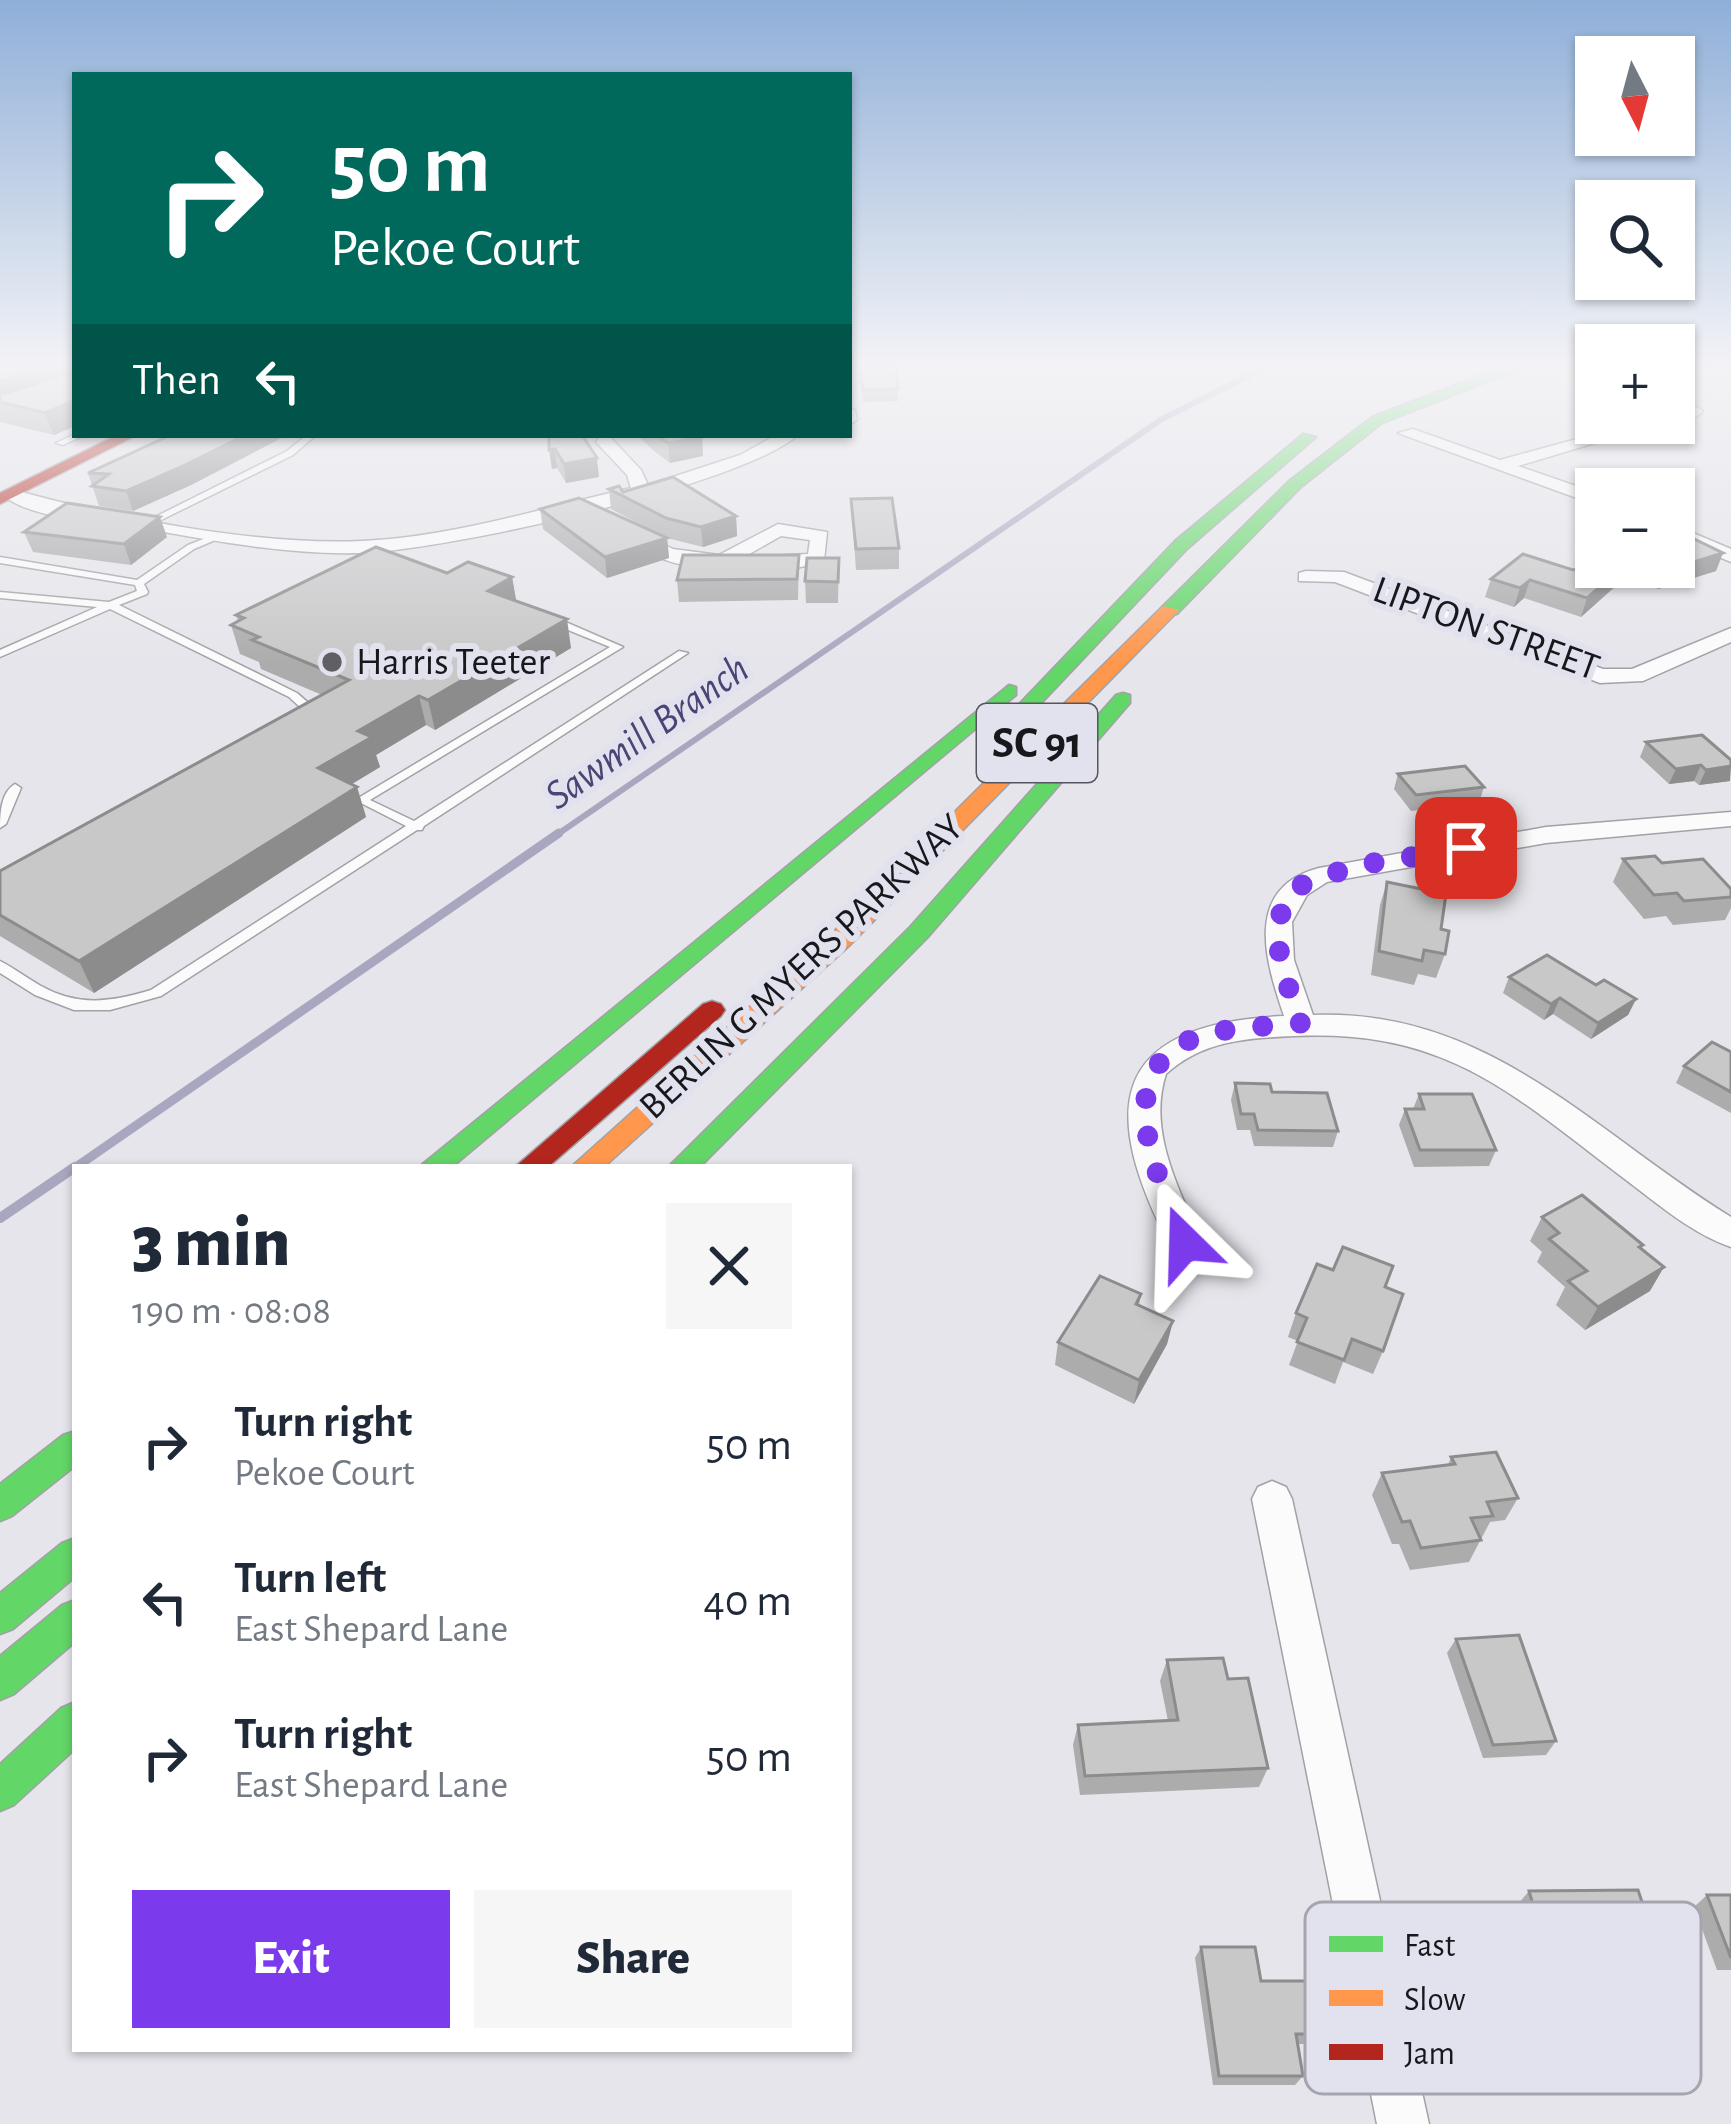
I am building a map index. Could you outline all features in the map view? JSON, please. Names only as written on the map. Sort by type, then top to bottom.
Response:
[{"type":"main road","points":[[3,494],[63,466]]},
{"type":"main road","name":"BERLIN G MYERS PARKWAY","points":[[969,769],[1138,586],[1269,466]]},
{"type":"main road","name":"BERLIN G MYERS PARKWAY","points":[[588,1164],[840,940],[1318,466]]},
{"type":"main road","points":[[685,1164],[919,932],[1135,685],[1247,534]]},
{"type":"main road","points":[[437,1164],[1138,586]]},
{"type":"main road","name":"BERLIN G MYERS PARKWAY","points":[[533,1164],[730,995]]},
{"type":"main road","points":[[0,1505],[72,1448]]},
{"type":"main road","points":[[0,1616],[72,1557]]},
{"type":"main road","points":[[0,1681],[72,1621]]},
{"type":"main road","points":[[0,1791],[72,1725]]},
{"type":"street","points":[[627,466],[640,489]]},
{"type":"street","points":[[3,494],[47,508],[222,535],[318,548],[360,547],[430,539],[728,466]]},
{"type":"street","points":[[1504,466],[1575,491]]},
{"type":"street","points":[[579,502],[665,554],[725,560]]},
{"type":"street","points":[[1695,540],[1731,556]]},
{"type":"street","name":"LIPTON STREET","points":[[1306,577],[1337,575],[1600,676],[1635,676],[1731,634]]},
{"type":"street","points":[[1301,1023],[1282,967],[1276,925],[1294,888],[1319,876],[1546,835],[1731,820]]},
{"type":"street","points":[[1185,1243],[1151,1147],[1144,1106],[1153,1069],[1181,1045],[1202,1036],[1301,1023],[1416,1035],[1477,1054],[1731,1234]]},
{"type":"street","points":[[1272,1499],[1356,1902]]},
{"type":"street","points":[[1397,2094],[1403,2124]]},
{"type":"lane","points":[[148,523],[263,466]]},
{"type":"lane","points":[[0,560],[139,583],[191,547],[222,535]]},
{"type":"lane","points":[[0,654],[143,592],[139,583]]},
{"type":"lane","points":[[4,602],[110,605],[293,695],[308,715],[302,726],[282,736]]},
{"type":"lane","points":[[418,827],[361,800],[618,646],[549,619]]},
{"type":"lane","points":[[0,966],[7,980],[88,1010],[155,993],[683,653]]},
{"type":"lane","points":[[0,824],[15,788]]},
{"type":"building","points":[[103,466],[182,466],[126,491],[92,486],[109,474],[88,473]]},
{"type":"building","points":[[673,477],[736,516],[701,527],[666,518],[609,489],[619,486],[623,492]]},
{"type":"building","points":[[579,498],[667,538],[605,557],[540,509]]},
{"type":"building","points":[[892,498],[899,548],[856,549],[851,499]]},
{"type":"building","points":[[67,503],[160,517],[124,544],[24,532]]},
{"type":"building","points":[[1695,539],[1723,553],[1695,562]]},
{"type":"building","points":[[376,547],[447,573],[468,562],[512,577],[488,591],[567,619],[428,700],[419,696],[358,731],[372,737],[318,768],[357,787],[79,961],[0,915],[0,871],[349,680],[252,640],[259,637],[231,625],[244,618],[236,615]]},
{"type":"building","points":[[1523,554],[1575,569],[1575,588],[1599,588],[1587,598],[1530,580],[1520,588],[1491,579]]},
{"type":"building","points":[[683,555],[799,555],[797,579],[677,580]]},
{"type":"building","points":[[807,558],[839,558],[838,582],[805,581]]},
{"type":"building","points":[[1702,735],[1731,760],[1731,766],[1676,769],[1646,742]]},
{"type":"building","points":[[1465,766],[1484,787],[1416,795],[1398,774]]},
{"type":"building","points":[[1655,856],[1662,863],[1703,859],[1731,889],[1731,897],[1684,901],[1677,893],[1654,895],[1623,859]]},
{"type":"building","points":[[1387,882],[1446,894],[1441,929],[1449,931],[1445,954],[1424,950],[1422,961],[1379,951]]},
{"type":"building","points":[[1547,955],[1596,985],[1604,980],[1636,999],[1598,1023],[1560,998],[1551,1004],[1509,977]]},
{"type":"building","points":[[1712,1042],[1731,1052],[1731,1092],[1684,1066]]},
{"type":"building","points":[[1235,1083],[1270,1084],[1272,1092],[1327,1093],[1338,1131],[1258,1130],[1254,1114],[1241,1114]]},
{"type":"building","points":[[1419,1094],[1472,1094],[1496,1150],[1420,1150],[1405,1109],[1424,1109]]},
{"type":"building","points":[[1582,1195],[1664,1267],[1598,1307],[1568,1281],[1587,1271],[1549,1239],[1559,1233],[1542,1217]]},
{"type":"building","points":[[1343,1247],[1393,1266],[1385,1287],[1403,1294],[1383,1351],[1352,1339],[1344,1360],[1297,1342],[1307,1318],[1296,1313],[1317,1264],[1333,1270]]},
{"type":"building","points":[[1100,1276],[1141,1294],[1136,1304],[1173,1321],[1139,1380],[1058,1342]]},
{"type":"building","points":[[1496,1452],[1518,1498],[1487,1502],[1493,1516],[1471,1518],[1481,1540],[1421,1548],[1410,1521],[1402,1522],[1382,1473],[1455,1464],[1451,1457]]},
{"type":"building","points":[[1519,1635],[1556,1741],[1493,1745],[1456,1639]]},
{"type":"building","points":[[1223,1658],[1228,1679],[1248,1678],[1268,1768],[1085,1776],[1078,1725],[1178,1720],[1167,1660]]},
{"type":"building","points":[[1638,1890],[1642,1902],[1532,1902],[1529,1891]]},
{"type":"building","points":[[1707,1895],[1731,1895],[1731,1958]]},
{"type":"building","points":[[1201,1947],[1255,1947],[1261,1981],[1305,1981],[1305,2034],[1296,2034],[1303,2076],[1219,2076]]},
{"type":"waterway","name":"Sawmill Branch","points":[[555,836],[1093,466]]},
{"type":"waterway","name":"Sawmill Branch","points":[[80,1164],[559,833]]},
{"type":"waterway","name":"Sawmill Branch","points":[[0,1218],[72,1169]]},
{"type":"traffic: fast","points":[[989,747],[1181,545],[1274,466]]},
{"type":"traffic: fast","points":[[1170,610],[1318,466]]},
{"type":"traffic: fast","points":[[437,1164],[1009,691]]},
{"type":"traffic: fast","points":[[685,1164],[919,932],[1123,699]]},
{"type":"traffic: fast","points":[[0,1505],[72,1448]]},
{"type":"traffic: fast","points":[[0,1616],[72,1557]]},
{"type":"traffic: fast","points":[[0,1681],[72,1621]]},
{"type":"traffic: fast","points":[[0,1791],[72,1725]]},
{"type":"traffic: slow","points":[[588,1164],[840,940],[1170,610]]},
{"type":"traffic: jam","points":[[0,499],[66,466]]},
{"type":"traffic: jam","points":[[532,1164],[712,1010]]},
{"type":"place","name":"Harris Teeter","points":[[332,662]]},
{"type":"route","points":[[1185,1243],[1151,1147],[1144,1106],[1145,1084],[1153,1069],[1181,1045],[1202,1036],[1301,1023],[1282,967],[1276,925],[1282,904],[1294,888],[1354,866],[1466,848]]}]
